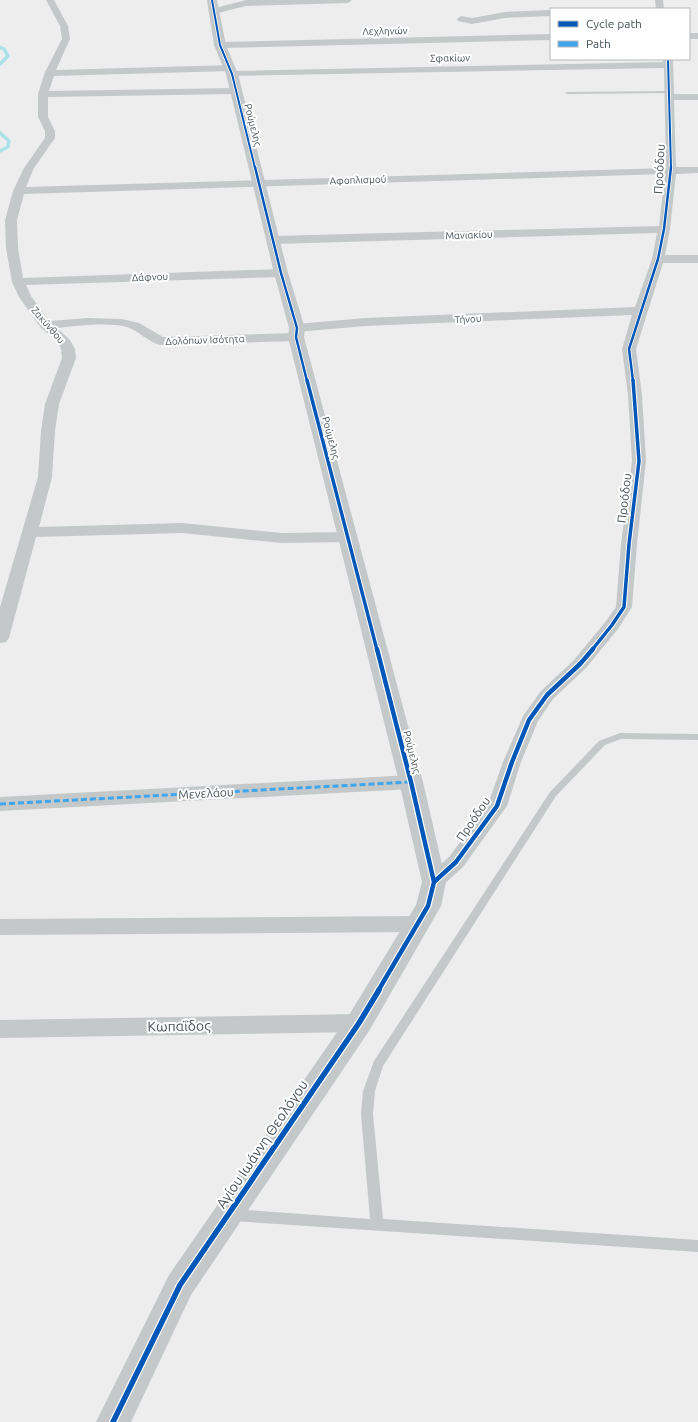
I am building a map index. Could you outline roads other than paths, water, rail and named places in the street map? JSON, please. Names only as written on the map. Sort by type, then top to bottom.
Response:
[{"type":"street","name":"Ζακύνθου","points":[[0,638],[18,567],[30,532],[46,471],[48,430],[52,404],[69,358],[68,349],[63,340],[46,325],[25,298],[18,282],[12,248],[11,220],[19,191],[29,168],[50,138],[50,131],[43,117],[43,94],[50,73],[66,39],[64,26],[50,0]]},
{"type":"street","points":[[213,5],[348,0]]},
{"type":"street","name":"Ρούμελης","points":[[213,5],[220,45],[233,78],[281,273],[411,782],[434,882]]},
{"type":"street","points":[[493,18],[505,15],[550,13]]},
{"type":"street","name":"Λεχληνών","points":[[220,45],[550,37]]},
{"type":"street","name":"Σφακίων","points":[[233,78],[668,62]]},
{"type":"street","name":"Προόδου","points":[[434,882],[456,862],[497,806],[512,762],[529,720],[546,696],[580,664],[612,625],[624,607],[639,461],[635,395],[630,349],[640,311],[658,259],[664,230],[671,171],[668,62]]},
{"type":"street","points":[[50,73],[233,78]]},
{"type":"street","points":[[43,94],[233,78]]},
{"type":"street","points":[[669,94],[698,97]]},
{"type":"street","name":"Αφοπλισμού","points":[[19,191],[698,170]]},
{"type":"street","name":"Μανιακίου","points":[[274,240],[664,230]]},
{"type":"street","points":[[658,259],[698,259]]},
{"type":"street","name":"Δάφνου","points":[[18,282],[281,273]]},
{"type":"street","name":"Τήνου","points":[[296,332],[365,322],[640,311]]},
{"type":"street","name":"Δολόπων Ισότητα","points":[[46,325],[105,322],[129,324],[160,341],[296,332]]},
{"type":"street","points":[[30,532],[182,528],[282,538],[348,537]]},
{"type":"street","name":"Μενελάου","points":[[0,804],[411,782]]},
{"type":"street","name":"Αγίου Ιωάννη Θεολόγου","points":[[113,1422],[180,1285],[359,1022],[428,906],[434,882]]},
{"type":"street","points":[[0,927],[417,924]]},
{"type":"street","name":"Κωπαΐδος","points":[[0,1029],[359,1022]]},
{"type":"lane","points":[[567,93],[669,94]]},
{"type":"lane","points":[[377,1224],[367,1114],[369,1091],[378,1064],[553,794],[602,743],[620,736],[698,737]]},
{"type":"lane","points":[[228,1214],[698,1246]]},
{"type":"waterway","points":[[0,47],[4,49],[8,56],[0,64]]},
{"type":"waterway","points":[[0,133],[9,141],[8,147],[0,151]]}]
